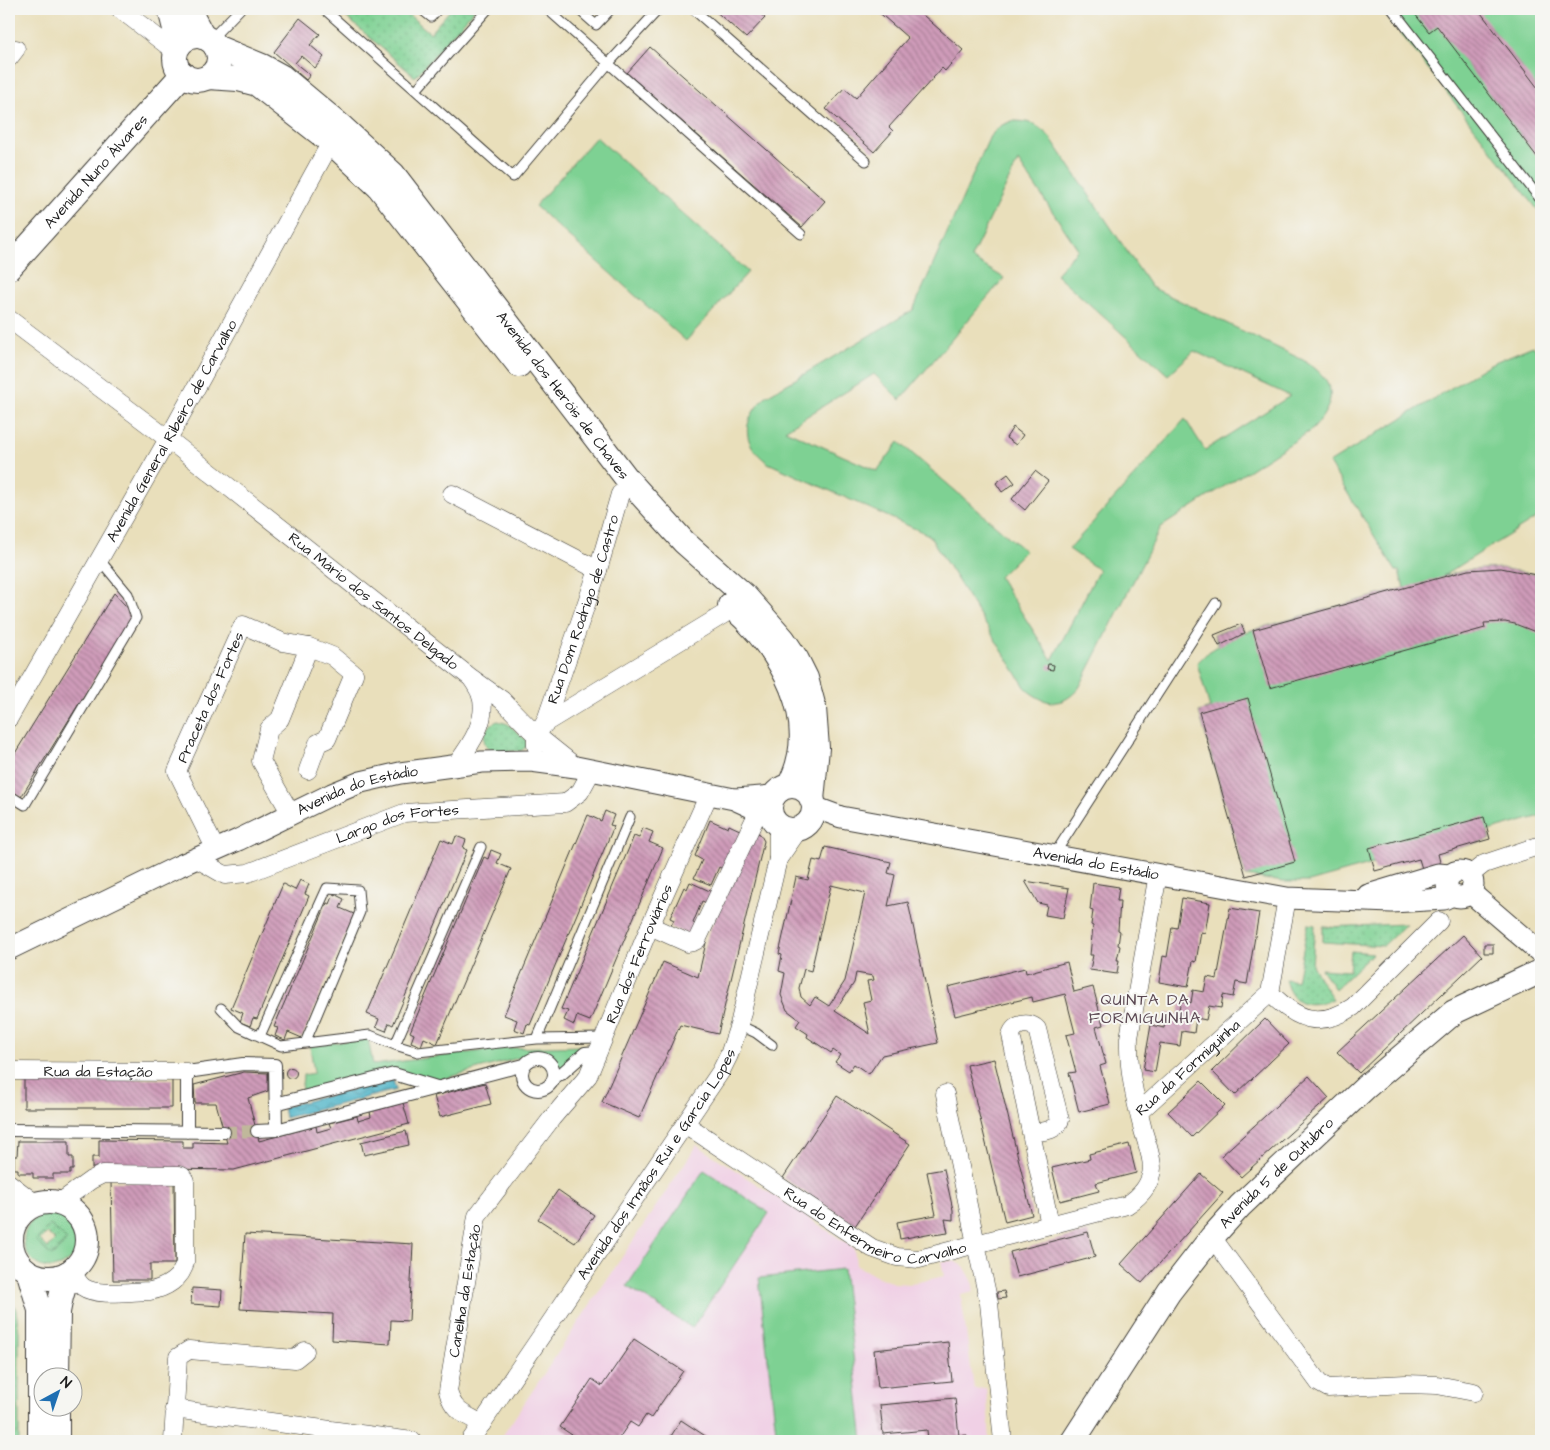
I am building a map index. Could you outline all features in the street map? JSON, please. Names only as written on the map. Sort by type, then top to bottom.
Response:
[{"type":"main road","points":[[170,9],[178,48],[176,64],[183,74],[195,79],[208,77],[217,66],[218,53],[188,9]]},
{"type":"main road","points":[[178,48],[190,37],[209,41]]},
{"type":"main road","name":"Avenida dos Heróis de Chaves","points":[[209,41],[275,72],[337,135],[620,494],[674,555],[734,608],[775,653],[798,703],[802,719],[802,749],[790,810]]},
{"type":"main road","name":"Avenida Nuno Álvares","points":[[9,268],[183,74]]},
{"type":"main road","name":"Avenida dos Heróis de Chaves","points":[[208,77],[238,79],[257,84],[337,135],[392,174],[628,480],[684,542],[744,596],[783,639],[806,678],[814,708],[817,748],[790,810]]},
{"type":"main road","name":"Avenida 5 de Outubro","points":[[1073,1441],[1169,1292],[1212,1237],[1240,1206],[1366,1087],[1454,1012],[1541,971]]},
{"type":"main road","points":[[40,1441],[40,1310],[13,1254],[11,1242],[12,1229],[28,1214],[70,1208],[78,1215],[84,1225],[87,1235],[87,1247],[83,1257],[70,1272],[60,1297],[57,1368]]},
{"type":"main road","points":[[19,1265],[38,1277],[58,1277],[70,1272]]},
{"type":"main road","points":[[57,1418],[57,1441]]},
{"type":"street","points":[[120,9],[178,48]]},
{"type":"street","name":"Avenida General Ribeiro de Carvalho","points":[[9,718],[337,135]]},
{"type":"street","name":"Rua Mário dos Santos Delgado","points":[[9,319],[168,438],[470,677],[502,700],[514,714],[541,729],[584,769]]},
{"type":"street","points":[[452,494],[598,570]]},
{"type":"street","name":"Rua Dom Rodrigo de Castro","points":[[541,729],[598,570],[620,494]]},
{"type":"street","points":[[532,762],[541,729],[734,608]]},
{"type":"street","name":"Praceta dos Fortes","points":[[216,850],[177,771],[243,625],[282,642],[309,647]]},
{"type":"street","points":[[290,814],[260,761],[269,729],[280,719],[309,647],[332,656],[354,674],[327,739],[318,743],[308,770]]},
{"type":"street","points":[[456,765],[476,735],[482,715],[481,694],[470,677]]},
{"type":"street","points":[[482,715],[504,712],[514,714]]},
{"type":"street","points":[[476,735],[482,762]]},
{"type":"street","name":"Avenida do Estádio","points":[[9,949],[179,866],[332,794],[362,782],[394,774],[482,762],[532,762],[584,769],[790,810],[841,817],[1287,898],[1350,900],[1438,874],[1461,884]]},
{"type":"street","name":"Largo dos Fortes","points":[[197,859],[225,875],[248,873],[404,813],[565,803],[580,792],[584,769]]},
{"type":"street","name":"Rua dos Ferroviários","points":[[561,1108],[588,1076],[650,926],[709,794]]},
{"type":"street","points":[[650,926],[688,943],[697,940],[790,810]]},
{"type":"street","name":"Avenida dos Irmãos Rui e Garcia Lopes","points":[[470,1441],[721,1071],[729,1055],[739,1025],[790,810]]},
{"type":"street","points":[[1541,845],[1484,864],[1461,884],[1541,953]]},
{"type":"street","points":[[1139,1112],[1131,1080],[1128,1057],[1129,1038],[1158,874]]},
{"type":"street","points":[[1287,898],[1270,993],[1285,1008],[1295,1014],[1308,1018],[1322,1019],[1340,1015],[1353,1007],[1439,921]]},
{"type":"street","name":"Rua da Formiguinha","points":[[976,1244],[1128,1204],[1139,1197],[1149,1182],[1152,1167],[1139,1112],[1270,993]]},
{"type":"street","points":[[1031,1133],[1054,1129],[1060,1120],[1038,1029],[1034,1025],[1029,1024],[1016,1026],[1012,1030],[1011,1035],[1031,1133],[1050,1225]]},
{"type":"street","points":[[554,1076],[561,1074],[585,1053],[600,1045]]},
{"type":"street","points":[[257,1131],[276,1130],[440,1088],[524,1065],[533,1058],[544,1058],[552,1065],[554,1076],[550,1086],[545,1089],[535,1090],[525,1085],[521,1075],[524,1065]]},
{"type":"street","points":[[187,1132],[187,1072],[243,1064],[275,1065],[276,1130]]},
{"type":"street","name":"Rua da Estação","points":[[9,1072],[187,1072]]},
{"type":"street","points":[[275,1104],[394,1074],[440,1088]]},
{"type":"street","points":[[945,1094],[976,1244]]},
{"type":"street","name":"Canelha da Estação","points":[[482,1424],[454,1408],[448,1391],[477,1216],[561,1108]]},
{"type":"street","name":"Rua do Enfermeiro Carvalho","points":[[685,1124],[872,1248],[897,1257],[919,1259],[976,1244],[989,1303],[1004,1441]]},
{"type":"street","points":[[9,1130],[224,1132]]},
{"type":"street","points":[[28,1214],[91,1180],[106,1174],[182,1176],[185,1181],[185,1262],[180,1274],[170,1283],[150,1291],[93,1292],[80,1284],[70,1272]]},
{"type":"street","points":[[9,1183],[28,1214]]},
{"type":"street","points":[[9,1189],[28,1214]]},
{"type":"street","points":[[1212,1237],[1318,1383],[1323,1386],[1328,1388],[1437,1385],[1474,1392]]},
{"type":"street","points":[[173,1441],[178,1357],[189,1350],[295,1359],[305,1350]]},
{"type":"street","points":[[174,1408],[412,1441]]},
{"type":"lane","points":[[209,41],[240,9]]},
{"type":"lane","points":[[324,9],[513,177],[608,64],[659,9]]},
{"type":"lane","points":[[421,9],[431,17],[438,9]]},
{"type":"lane","points":[[416,90],[488,9]]},
{"type":"lane","points":[[547,9],[801,234]]},
{"type":"lane","points":[[578,9],[596,25],[611,9]]},
{"type":"lane","points":[[692,9],[866,161]]},
{"type":"lane","points":[[1392,9],[1541,200]]},
{"type":"lane","points":[[9,795],[25,806],[136,618],[128,594],[99,559]]},
{"type":"lane","points":[[1053,856],[1216,603]]},
{"type":"lane","points":[[537,1039],[630,817]]},
{"type":"lane","points":[[395,1045],[481,847]]},
{"type":"lane","points":[[260,1036],[327,888],[358,890],[360,912],[305,1043]]},
{"type":"lane","points":[[220,1008],[239,1027],[281,1046],[370,1035],[418,1052],[537,1039],[600,1045]]},
{"type":"lane","points":[[739,1025],[756,1033],[772,1044]]},
{"type":"shaded area","points":[[697,1145],[854,1248],[856,1265],[879,1278],[894,1283],[910,1284],[944,1276],[941,1261],[954,1261],[964,1266],[972,1280],[974,1292],[961,1295],[974,1389],[986,1388],[990,1441],[499,1441]]},
{"type":"green space","points":[[337,9],[402,9],[430,33],[451,9],[475,9],[415,77]]},
{"type":"green space","points":[[1382,9],[1541,9],[1541,214]]},
{"type":"green space","points":[[1012,121],[1029,123],[1037,126],[1050,137],[1151,287],[1303,360],[1314,368],[1328,383],[1330,392],[1327,409],[1313,429],[1161,527],[1079,688],[1066,699],[1054,702],[1041,699],[1027,690],[929,535],[768,463],[752,447],[747,431],[752,414],[765,397],[913,310],[990,136],[1000,126]],"holes":[[[1018,161],[1078,249],[1056,274],[1168,375],[1194,351],[1290,396],[1205,450],[1185,419],[1069,549],[1099,570],[1052,660],[999,577],[1025,551],[899,442],[877,471],[785,430],[874,374],[900,400],[1004,278],[971,258]]]},
{"type":"green space","points":[[596,137],[748,272],[686,341],[535,206]]},
{"type":"green space","points":[[1533,346],[1541,357],[1541,515],[1443,576],[1468,570],[1501,568],[1541,576],[1541,816],[1488,831],[1490,839],[1419,859],[1373,864],[1309,882],[1283,882],[1246,876],[1199,712],[1210,708],[1197,663],[1218,646],[1214,635],[1241,624],[1245,632],[1404,588],[1399,571],[1396,571],[1329,463],[1490,364]]},
{"type":"green space","points":[[498,721],[508,724],[526,740],[526,747],[521,751],[492,751],[488,748],[485,744],[484,734],[489,726]]},
{"type":"green space","points":[[1308,924],[1315,925],[1312,965],[1333,999],[1309,1004],[1296,1000],[1288,988],[1285,979],[1297,981]]},
{"type":"green space","points":[[1406,924],[1383,946],[1323,942],[1323,927]]},
{"type":"green space","points":[[1351,951],[1373,953],[1335,989],[1321,969],[1349,971]]},
{"type":"green space","points":[[368,1038],[373,1065],[505,1048],[585,1046],[558,1071],[556,1064],[545,1055],[529,1055],[432,1082],[397,1071],[301,1096],[303,1075],[314,1073],[310,1046]]},
{"type":"green space","points":[[704,1170],[769,1213],[692,1328],[627,1286]]},
{"type":"green space","points":[[46,1213],[53,1214],[65,1218],[74,1226],[79,1239],[75,1254],[71,1259],[64,1264],[52,1268],[41,1266],[32,1260],[26,1251],[24,1241],[26,1230],[33,1220]],"holes":[[[50,1225],[67,1240],[52,1256],[36,1241]]]},
{"type":"green space","points":[[50,1225],[67,1240],[52,1256],[36,1241]],"holes":[[[47,1233],[55,1240],[48,1248],[40,1240]]]},
{"type":"green space","points":[[843,1269],[863,1441],[777,1441],[759,1278]]},
{"type":"green space","points":[[9,1291],[16,1310],[19,1332],[19,1441],[9,1441]]},
{"type":"water","points":[[393,1079],[396,1090],[285,1118],[283,1107]]},
{"type":"building","points":[[713,9],[755,9],[765,18],[746,38]]},
{"type":"building","points":[[875,9],[916,9],[963,50],[945,71],[942,68],[889,127],[893,131],[874,152],[826,109],[844,88],[856,98],[908,38]]},
{"type":"building","points":[[1411,9],[1450,9],[1453,12],[1457,9],[1478,9],[1541,92],[1541,162],[1437,26],[1429,32]]},
{"type":"building","points":[[300,18],[320,34],[310,45],[324,57],[315,68],[301,56],[295,63],[310,75],[306,80],[274,52]]},
{"type":"building","points":[[650,47],[825,201],[802,227],[627,73]]},
{"type":"building","points":[[1013,427],[1023,435],[1016,445],[1006,438]]},
{"type":"building","points":[[1035,471],[1048,481],[1025,510],[1012,499]]},
{"type":"building","points":[[1008,474],[1015,483],[1002,492],[996,483]]},
{"type":"building","points":[[1501,568],[1541,576],[1541,636],[1515,624],[1505,622],[1484,623],[1485,628],[1270,688],[1253,630],[1468,570]]},
{"type":"building","points":[[114,593],[134,615],[21,797],[9,790],[9,763]]},
{"type":"building","points":[[1241,624],[1245,633],[1219,646],[1214,635]]},
{"type":"building","points":[[1048,664],[1054,665],[1053,670],[1047,669]]},
{"type":"building","points":[[1248,698],[1295,862],[1246,876],[1199,712]]},
{"type":"building","points":[[605,811],[614,815],[610,825],[614,826],[530,1025],[527,1024],[524,1033],[514,1029],[517,1020],[504,1015],[588,815],[601,821]]},
{"type":"building","points":[[1484,817],[1490,839],[1438,854],[1441,866],[1423,872],[1419,859],[1375,871],[1369,848]]},
{"type":"building","points":[[710,820],[728,828],[729,825],[742,831],[725,870],[719,867],[711,885],[694,878],[702,860],[695,856]]},
{"type":"building","points":[[643,828],[653,832],[649,842],[663,848],[590,1021],[577,1016],[574,1025],[564,1020],[568,1011],[561,1009],[634,836],[639,838]]},
{"type":"building","points":[[754,832],[760,834],[764,841],[718,1034],[680,1025],[639,1118],[602,1102],[663,962],[698,977],[708,934]]},
{"type":"building","points":[[456,836],[466,840],[463,848],[467,850],[393,1025],[389,1023],[386,1031],[376,1027],[379,1019],[367,1014],[441,839],[453,844]]},
{"type":"building","points":[[825,847],[891,862],[888,873],[895,875],[888,906],[908,902],[938,1043],[882,1055],[869,1074],[854,1064],[849,1071],[835,1062],[840,1055],[833,1050],[831,1053],[807,1037],[808,1034],[796,1026],[800,1020],[787,1010],[781,995],[785,973],[779,971],[782,955],[779,954],[796,877],[808,880],[813,860],[821,862]],"holes":[[[831,885],[865,893],[845,981],[829,1006],[815,997],[810,1005],[801,997],[799,988],[804,969],[811,971]],[[856,973],[873,976],[874,980],[867,981],[871,1000],[863,1002],[870,1034],[835,1011],[854,983]]]},
{"type":"building","points":[[491,850],[501,854],[497,863],[511,869],[437,1044],[424,1038],[421,1046],[411,1042],[414,1034],[410,1032],[484,857],[488,859]]},
{"type":"building","points":[[300,880],[309,884],[305,894],[309,896],[257,1019],[253,1018],[250,1026],[240,1022],[243,1013],[231,1008],[283,884],[295,890]]},
{"type":"building","points":[[1025,881],[1069,888],[1063,918],[1045,915],[1047,905],[1038,903]]},
{"type":"building","points":[[690,882],[714,893],[709,904],[702,901],[693,923],[700,926],[695,938],[670,927],[674,920],[670,918],[684,887],[687,889]]},
{"type":"building","points":[[1093,883],[1119,887],[1117,901],[1120,901],[1118,945],[1120,946],[1117,974],[1090,970],[1093,955],[1090,955],[1093,911],[1090,910]]},
{"type":"building","points":[[334,894],[344,899],[340,908],[354,914],[302,1038],[288,1032],[285,1040],[275,1036],[278,1028],[274,1027],[327,903],[330,904]]},
{"type":"building","points":[[1182,898],[1210,903],[1205,933],[1201,932],[1196,962],[1193,961],[1188,987],[1159,982],[1163,956],[1167,957],[1172,927],[1177,928]]},
{"type":"building","points":[[1230,908],[1259,913],[1247,984],[1236,982],[1233,997],[1223,995],[1221,1008],[1209,1006],[1206,1020],[1196,1018],[1194,1033],[1182,1031],[1180,1046],[1160,1043],[1155,1072],[1143,1070],[1151,1025],[1164,1028],[1166,1013],[1178,1015],[1181,1001],[1191,1003],[1193,990],[1204,992],[1207,977],[1217,979]]},
{"type":"building","points":[[1463,935],[1482,956],[1359,1073],[1337,1052]]},
{"type":"building","points":[[1484,944],[1493,944],[1493,953],[1484,953]]},
{"type":"building","points":[[1067,962],[1074,992],[1093,987],[1103,1025],[1096,1027],[1106,1064],[1100,1066],[1110,1104],[1079,1112],[1069,1073],[1076,1072],[1066,1035],[1075,1033],[1065,994],[1033,1002],[1032,997],[955,1016],[948,987],[1025,968],[1026,973]]},
{"type":"building","points":[[1265,1019],[1289,1044],[1235,1095],[1212,1071]]},
{"type":"building","points":[[994,1059],[1032,1215],[1005,1222],[967,1065]]},
{"type":"building","points":[[289,1068],[293,1068],[296,1073],[295,1077],[289,1078],[286,1075],[286,1071]]},
{"type":"building","points":[[244,1072],[268,1073],[268,1091],[248,1098],[259,1141],[316,1126],[317,1132],[331,1128],[329,1123],[357,1116],[358,1121],[371,1117],[370,1112],[403,1103],[409,1124],[234,1170],[92,1168],[92,1157],[99,1157],[99,1140],[183,1141],[183,1148],[193,1148],[193,1142],[227,1143],[216,1103],[195,1103],[194,1085]]},
{"type":"building","points":[[1309,1076],[1329,1098],[1241,1177],[1221,1156]]},
{"type":"building","points":[[24,1079],[172,1079],[172,1108],[24,1108]]},
{"type":"building","points":[[1201,1081],[1225,1105],[1192,1137],[1168,1112]]},
{"type":"building","points":[[485,1083],[491,1104],[440,1117],[434,1096]]},
{"type":"building","points":[[837,1096],[910,1144],[855,1226],[783,1178]]},
{"type":"building","points":[[406,1131],[409,1145],[364,1155],[361,1142]]},
{"type":"building","points":[[18,1141],[69,1141],[69,1157],[73,1157],[73,1170],[70,1170],[70,1174],[53,1174],[53,1178],[33,1178],[33,1173],[18,1173],[18,1169],[14,1169],[14,1156],[17,1156]]},
{"type":"building","points":[[1129,1144],[1136,1173],[1096,1183],[1099,1191],[1060,1201],[1052,1168],[1090,1159],[1089,1154]]},
{"type":"building","points":[[944,1169],[953,1210],[953,1220],[945,1219],[948,1233],[933,1235],[932,1233],[900,1239],[897,1222],[936,1215],[927,1172]]},
{"type":"building","points":[[1201,1174],[1223,1193],[1142,1283],[1121,1264]]},
{"type":"building","points":[[174,1181],[175,1264],[150,1264],[150,1280],[113,1280],[111,1182]]},
{"type":"building","points":[[558,1190],[594,1215],[575,1243],[538,1219]]},
{"type":"building","points":[[1088,1232],[1095,1257],[1017,1277],[1010,1252]]},
{"type":"building","points":[[245,1234],[413,1244],[409,1321],[391,1320],[390,1344],[332,1340],[333,1314],[240,1309]]},
{"type":"building","points":[[192,1288],[222,1290],[221,1306],[191,1304]]},
{"type":"building","points":[[1004,1291],[1006,1298],[998,1299],[997,1292]]},
{"type":"building","points":[[634,1339],[683,1371],[651,1418],[646,1415],[638,1427],[630,1422],[617,1441],[581,1441],[560,1427],[592,1379],[602,1386]]},
{"type":"building","points":[[948,1342],[952,1381],[878,1388],[874,1350]]},
{"type":"building","points":[[955,1398],[959,1436],[967,1435],[968,1441],[928,1441],[927,1430],[883,1434],[880,1405]]},
{"type":"building","points":[[681,1420],[713,1441],[668,1441]]},
{"type":"tunnel","points":[[224,1132],[257,1131]]},
{"type":"district","name":"QUINTA DA FORMIGUINHA","points":[[1145,1009]]}]
